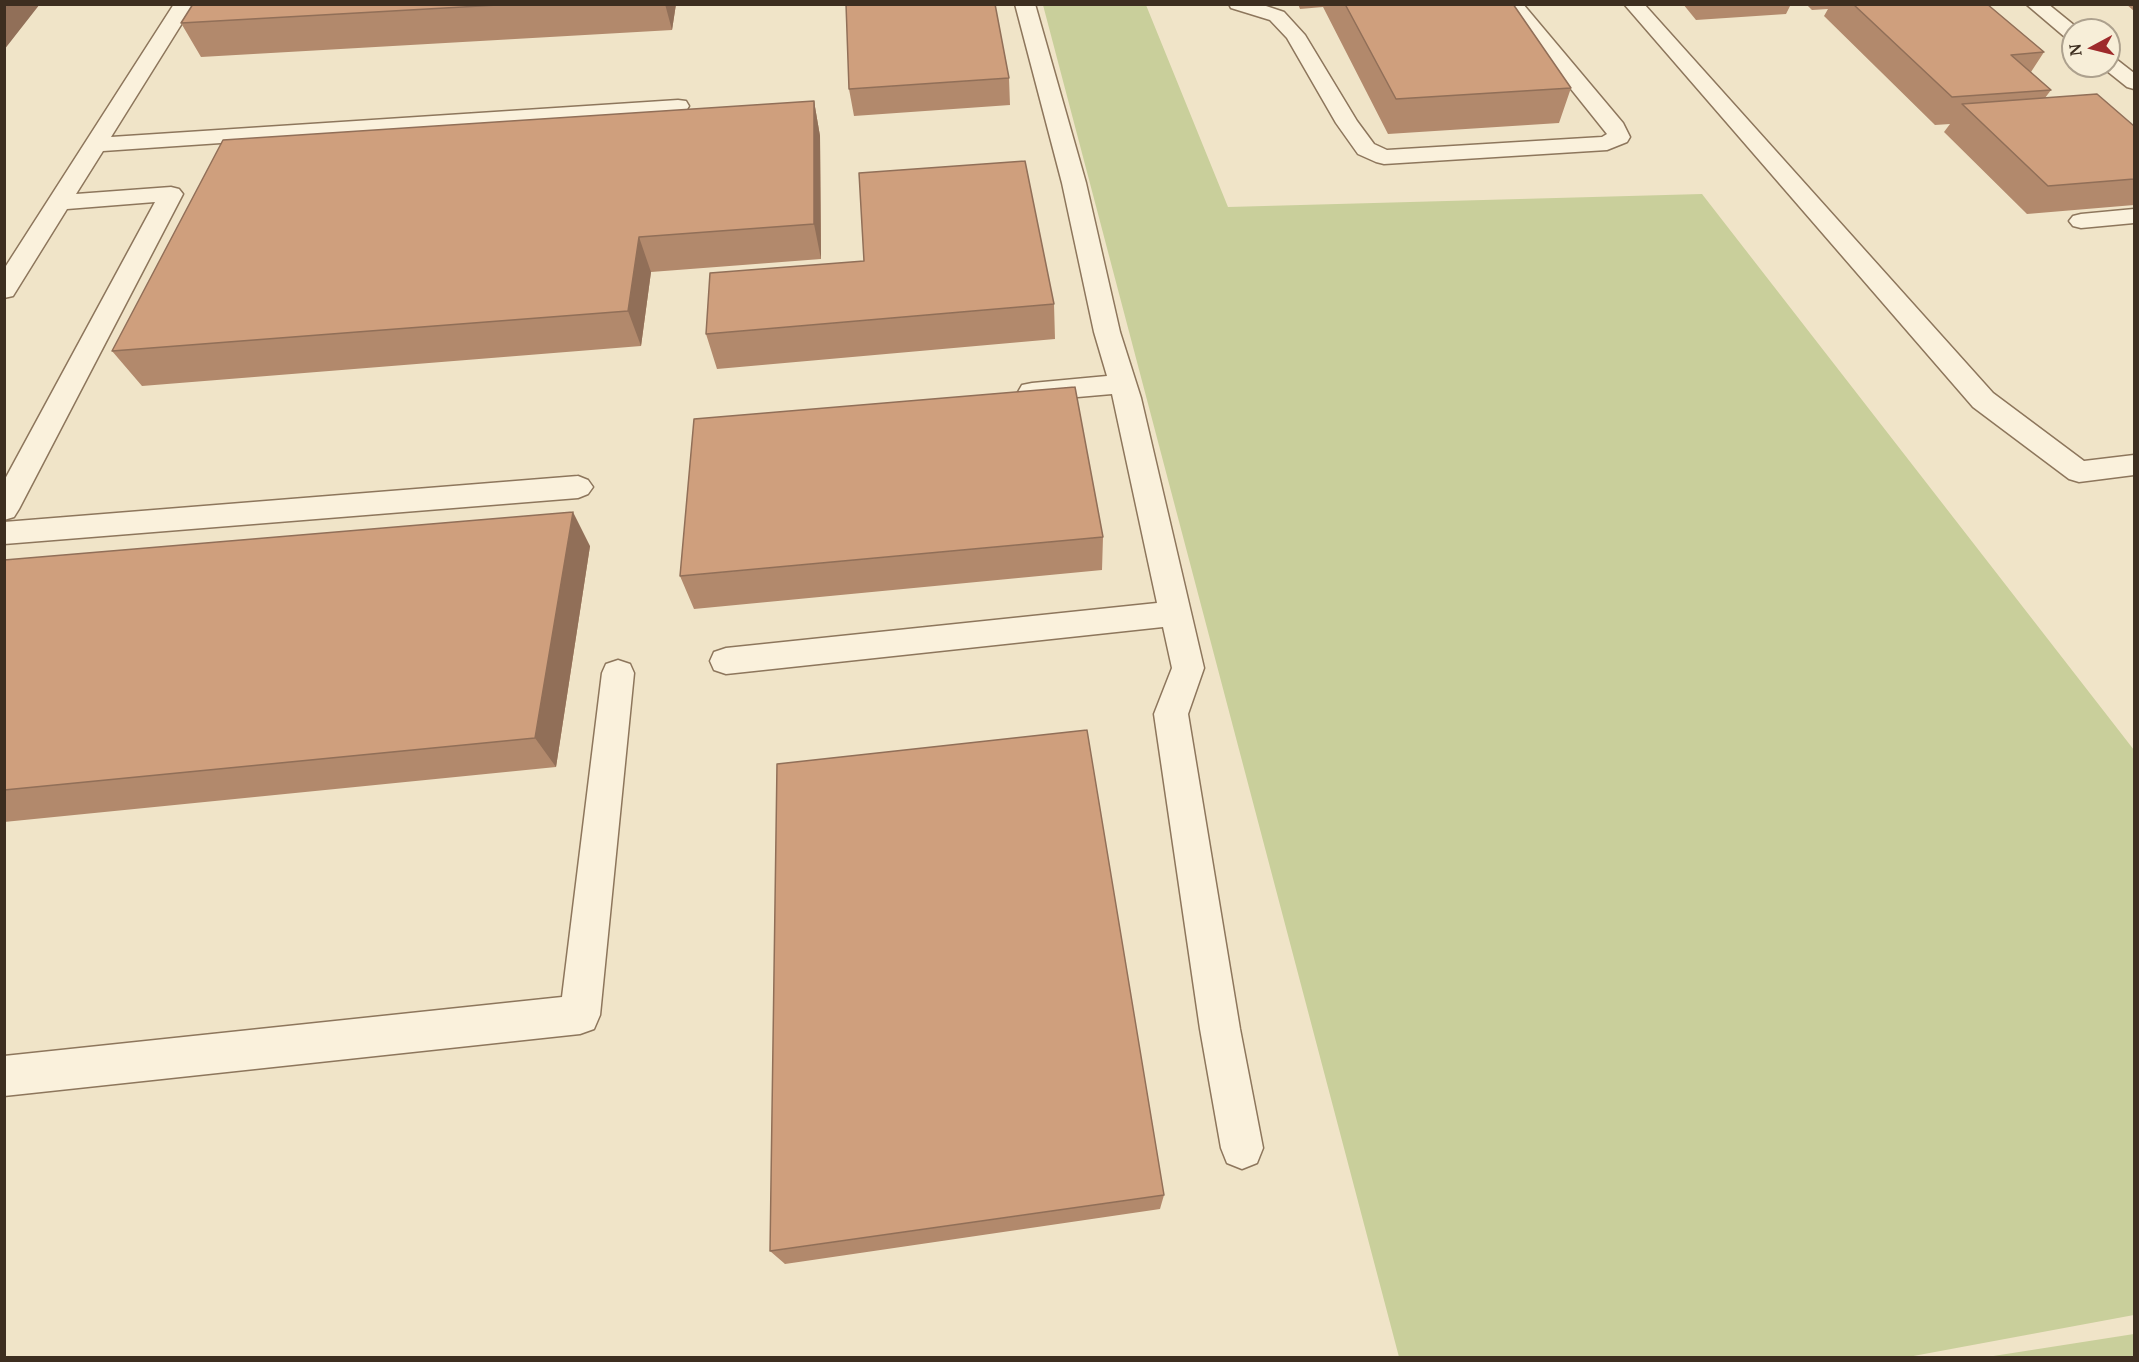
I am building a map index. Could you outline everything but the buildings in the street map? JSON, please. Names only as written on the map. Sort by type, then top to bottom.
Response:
[{"type":"street","points":[[4,290],[184,4]]},
{"type":"street","points":[[1025,4],[1074,183],[1107,332],[1123,384],[1188,668],[1171,714],[1220,1029],[1242,1148]]},
{"type":"street","points":[[1238,4],[1277,16],[1295,35],[1347,123],[1366,149],[1384,157],[1607,143],[1619,137],[1615,129],[1512,4]]},
{"type":"street","points":[[1633,4],[1983,400],[2079,472],[2134,465]]},
{"type":"street","points":[[2035,4],[2061,25]]},
{"type":"street","points":[[2121,73],[2134,83]]},
{"type":"street","points":[[96,146],[678,106]]},
{"type":"street","points":[[4,509],[171,194],[60,202]]},
{"type":"street","points":[[2081,221],[2134,216]]},
{"type":"street","points":[[1005,394],[1123,384]]},
{"type":"street","points":[[4,533],[578,487]]},
{"type":"street","points":[[726,661],[1176,613]]},
{"type":"street","points":[[4,1076],[580,1015],[618,673]]},
{"type":"green space","points":[[1043,5],[1146,5],[1228,207],[1702,194],[2134,750],[2134,1315],[1908,1357],[1399,1357]]},
{"type":"green space","points":[[2134,1334],[2134,1357],[1987,1357]]}]
